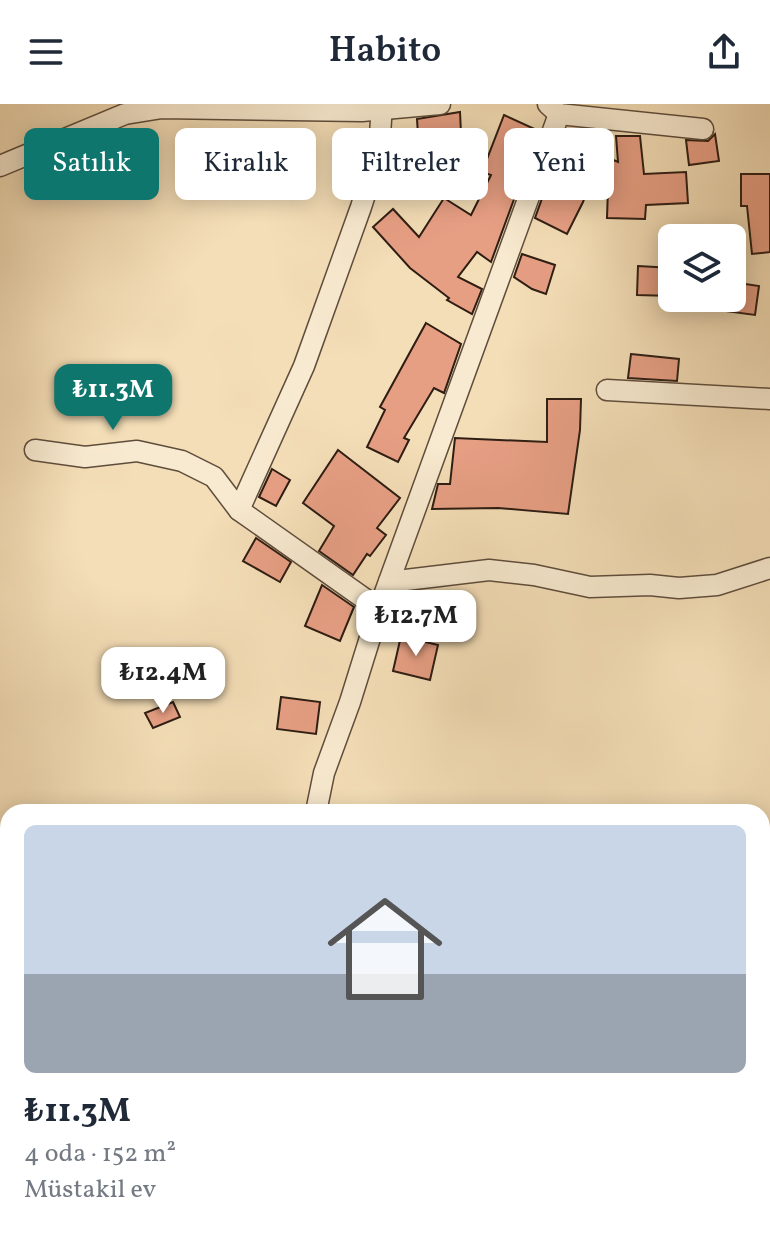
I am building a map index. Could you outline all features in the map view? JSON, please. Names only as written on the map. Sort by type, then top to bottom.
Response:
[{"type":"street","points":[[0,166],[125,114],[162,108],[440,104]]},
{"type":"street","points":[[239,510],[304,366],[379,151],[382,107]]},
{"type":"street","points":[[318,804],[324,773],[379,609],[553,109],[703,129]]},
{"type":"street","points":[[607,390],[770,399]]},
{"type":"street","points":[[35,450],[85,457],[137,451],[182,461],[214,477],[239,510],[379,609]]},
{"type":"street","points":[[389,582],[489,570],[534,575],[590,587],[650,585],[679,588],[717,585],[770,568]]},
{"type":"building","points":[[460,112],[461,128],[418,128],[417,119]]},
{"type":"building","points":[[504,115],[532,128],[504,128],[504,200],[514,200],[491,262],[477,252],[458,277],[482,289],[472,314],[447,300],[449,298],[410,268],[373,227],[393,209],[419,237],[443,200],[471,215],[478,200],[488,200],[491,175],[488,174],[488,156]]},
{"type":"building","points":[[715,134],[719,161],[689,165],[686,140],[708,141]]},
{"type":"building","points":[[616,136],[640,136],[644,174],[686,172],[688,203],[646,205],[645,219],[607,218],[608,200],[614,200],[614,160],[618,162]]},
{"type":"building","points":[[741,174],[770,174],[770,252],[752,254],[747,206],[741,206]]},
{"type":"building","points":[[541,200],[584,200],[567,234],[535,218]]},
{"type":"building","points":[[522,254],[555,265],[546,294],[514,277]]},
{"type":"building","points":[[638,266],[658,267],[658,296],[637,295]]},
{"type":"building","points":[[746,284],[759,286],[755,315],[732,312],[746,312]]},
{"type":"building","points":[[426,323],[461,344],[444,393],[434,388],[404,438],[409,440],[398,462],[367,447],[385,410],[380,407]]},
{"type":"building","points":[[631,354],[679,359],[677,381],[628,378]]},
{"type":"building","points":[[547,399],[581,399],[580,430],[568,514],[498,508],[432,509],[438,484],[450,484],[455,438],[547,442]]},
{"type":"building","points":[[338,450],[400,498],[377,528],[386,535],[370,556],[367,554],[353,575],[319,551],[334,526],[303,503]]},
{"type":"building","points":[[272,469],[290,480],[276,506],[259,497]]},
{"type":"building","points":[[256,538],[291,562],[280,582],[243,561]]},
{"type":"building","points":[[322,585],[354,607],[340,641],[305,626]]},
{"type":"building","points":[[401,636],[438,645],[430,680],[393,671]]},
{"type":"building","points":[[281,697],[320,702],[316,734],[277,729]]},
{"type":"building","points":[[173,702],[180,717],[153,728],[145,713]]}]
